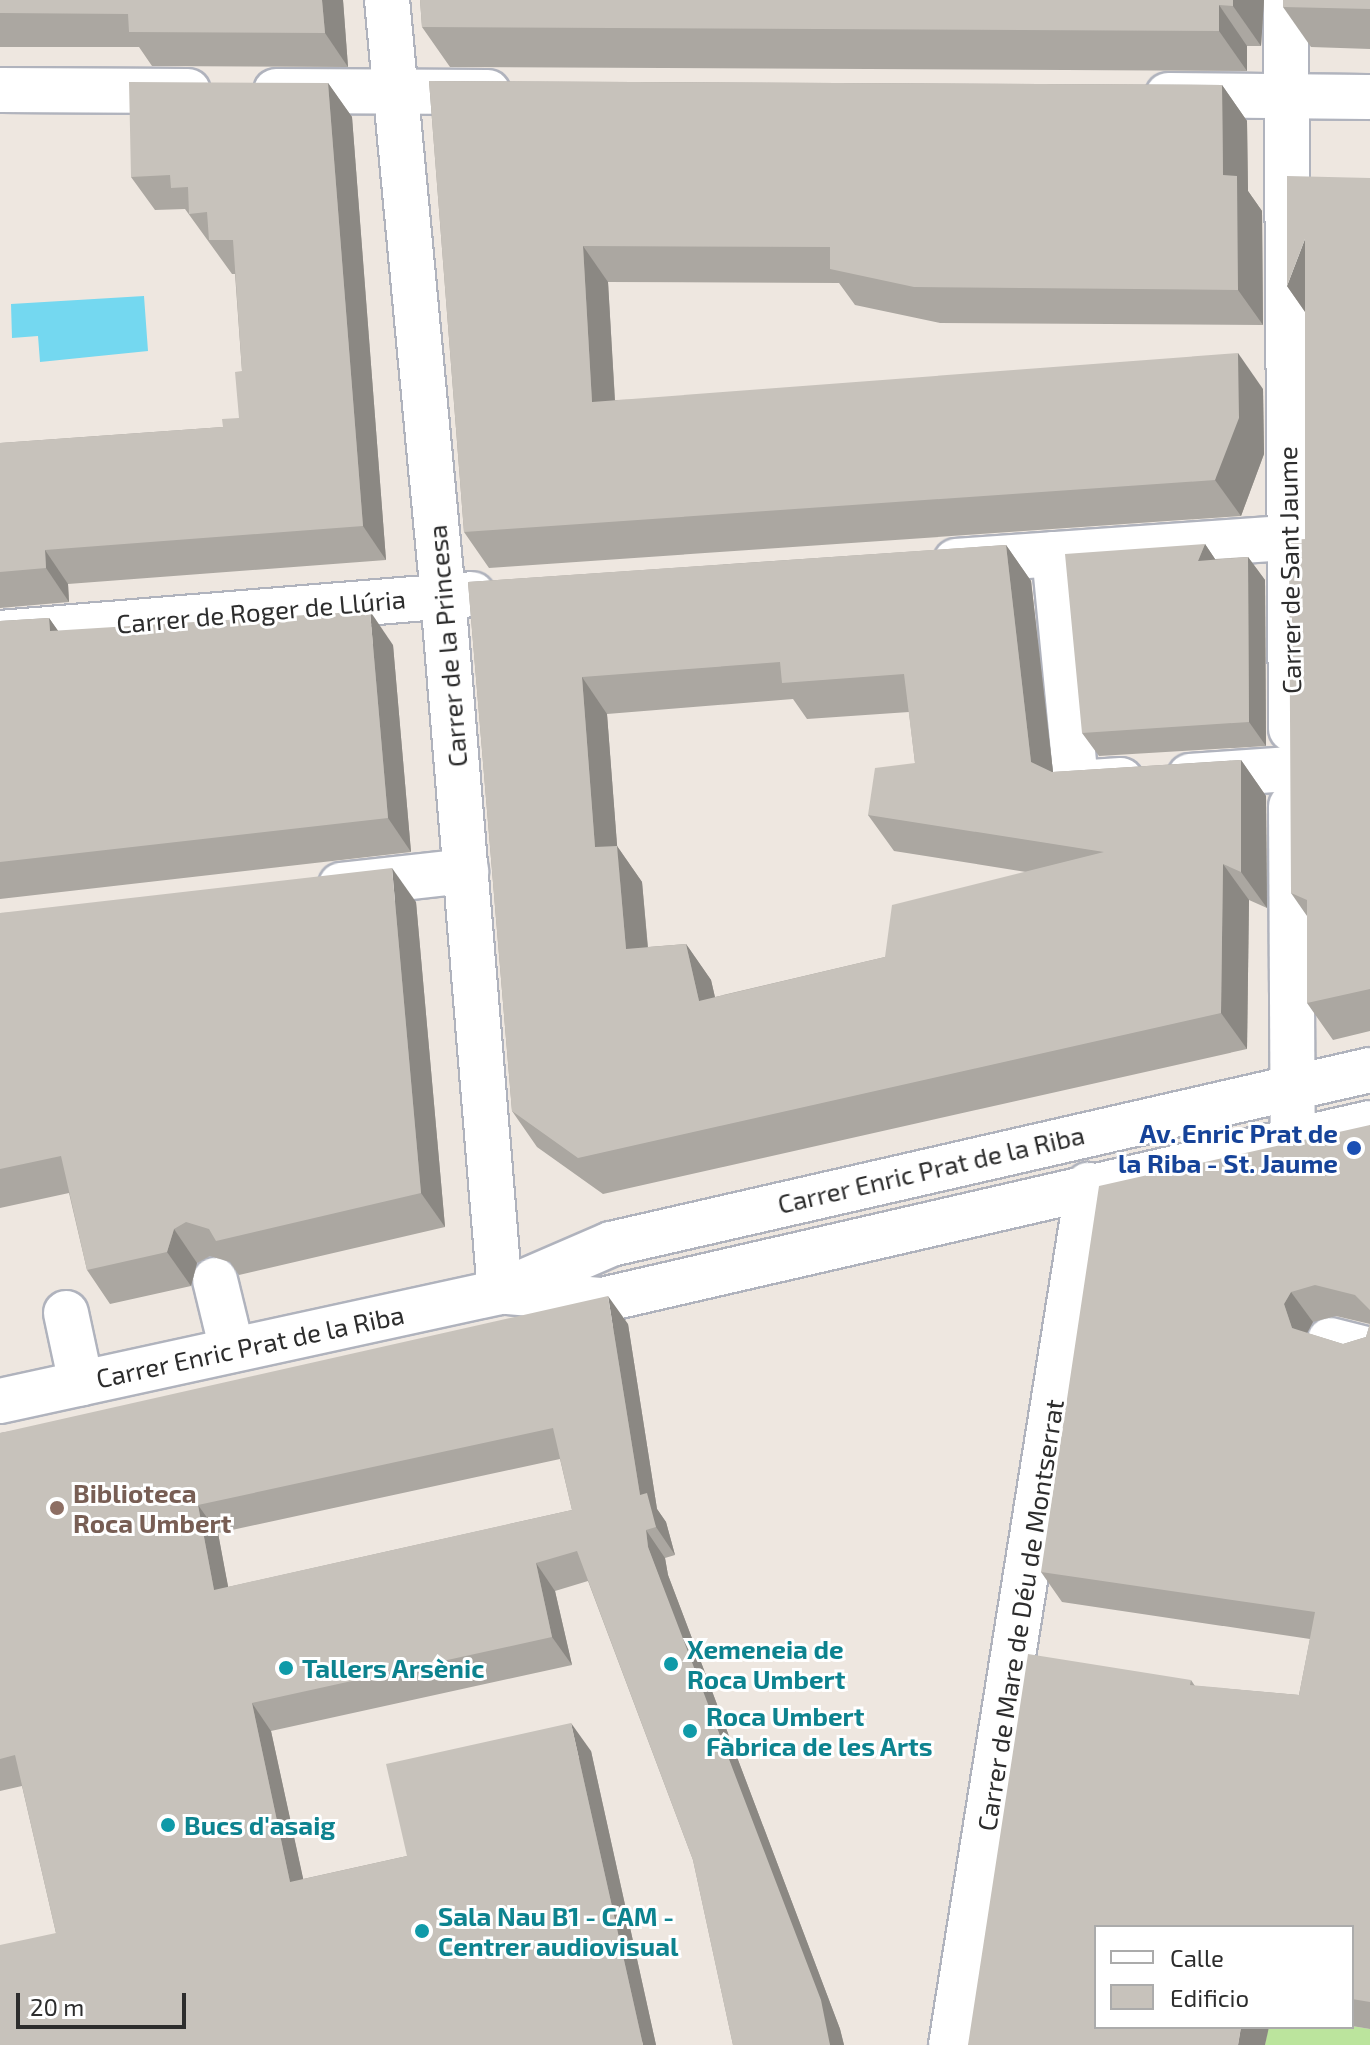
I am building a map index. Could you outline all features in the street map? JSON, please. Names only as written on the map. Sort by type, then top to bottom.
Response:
[{"type":"street","name":"Carrer de la Princesa","points":[[387,0],[392,92],[443,596],[500,1292]]},
{"type":"street","name":"Carrer de Sant Jaume","points":[[1286,0],[1290,1088],[1293,1139]]},
{"type":"street","points":[[0,90],[536,92]]},
{"type":"street","points":[[1126,95],[1370,97]]},
{"type":"street","points":[[913,564],[1288,538]]},
{"type":"street","points":[[1054,554],[1076,783],[1291,769]]},
{"type":"street","name":"Carrer de Roger de Llúria","points":[[0,633],[506,592]]},
{"type":"street","points":[[295,891],[466,871]]},
{"type":"street","name":"Carrer Enric Prat de la Riba","points":[[0,1401],[500,1292],[611,1244],[1370,1070]]},
{"type":"street","name":"Carrer Enric Prat de la Riba","points":[[500,1292],[602,1300],[1088,1185],[1370,1123]]},
{"type":"street","name":"Carrer de Mare de Déu de Montserrat","points":[[951,2045],[1088,1185]]},
{"type":"street","points":[[215,1280],[232,1350]]},
{"type":"street","points":[[66,1313],[81,1383]]},
{"type":"green space","points":[[1354,2026],[1370,2029],[1370,2045],[1265,2045],[1268,2029],[1354,2029]]},
{"type":"water","points":[[144,296],[148,351],[40,362],[38,336],[12,338],[11,304]]},
{"type":"building","points":[[0,0],[322,0],[325,33],[129,32],[128,14],[0,13]]},
{"type":"building","points":[[420,0],[1233,0],[1233,6],[1219,5],[1219,31],[422,27]]},
{"type":"building","points":[[1283,0],[1370,0],[1370,9],[1283,7]]},
{"type":"building","points":[[429,81],[1222,85],[1223,175],[1237,176],[1238,290],[914,287],[830,269],[830,247],[583,246],[592,402],[1238,353],[1239,418],[1215,480],[464,532]]},
{"type":"building","points":[[129,82],[328,83],[363,526],[45,550],[46,568],[0,572],[0,443],[223,427],[222,419],[239,418],[235,372],[242,371],[233,240],[209,240],[207,212],[189,214],[188,187],[171,188],[170,175],[131,177]]},
{"type":"building","points":[[1287,176],[1370,178],[1370,989],[1307,1003],[1307,900],[1291,893],[1289,540],[1305,539],[1305,239],[1287,286]]},
{"type":"building","points":[[1205,544],[1198,561],[1248,557],[1249,722],[1082,733],[1065,554]]},
{"type":"building","points":[[1006,545],[1031,762],[1052,772],[1241,760],[1241,872],[1223,864],[1221,1013],[578,1158],[512,1111],[468,582]],"holes":[[[780,662],[782,683],[904,674],[915,763],[875,768],[868,815],[1104,852],[892,905],[885,957],[699,1001],[686,944],[626,949],[617,846],[595,847],[582,677]]]},
{"type":"building","points":[[370,611],[388,818],[0,862],[0,621],[49,618],[50,631]]},
{"type":"building","points":[[392,868],[421,1193],[216,1241],[209,1229],[186,1222],[174,1229],[167,1252],[87,1270],[61,1156],[0,1169],[0,913]]},
{"type":"building","points":[[1370,1125],[1370,1310],[1355,1295],[1315,1285],[1291,1292],[1284,1304],[1292,1328],[1343,1344],[1366,1337],[1370,1323],[1370,2002],[1354,1999],[1354,1925],[1094,1925],[1094,2029],[1241,2029],[1238,2045],[968,2045],[1028,1654],[1191,1680],[1190,1685],[1299,1695],[1315,1612],[1041,1572],[1099,1186]]},
{"type":"building","points":[[608,1296],[640,1495],[647,1493],[656,1527],[646,1530],[648,1547],[821,2000],[830,2045],[733,2045],[693,1860],[577,1551],[536,1563],[552,1637],[252,1703],[290,1882],[407,1856],[386,1764],[571,1723],[643,2045],[0,2045],[0,1945],[56,1933],[15,1755],[0,1759],[0,1433]],"holes":[[[553,1428],[572,1510],[214,1590],[198,1505]]]},
{"type":"place","name":"Av. Enric Prat de la Riba - St. Jaume","points":[[1354,1148]]},
{"type":"place","name":"Biblioteca Roca Umbert","points":[[57,1508]]},
{"type":"place","name":"Xemeneia de Roca Umbert","points":[[671,1664]]},
{"type":"place","name":"Tallers Arsènic","points":[[286,1668]]},
{"type":"place","name":"Roca Umbert Fàbrica de les Arts","points":[[690,1731]]},
{"type":"place","name":"Bucs d'asaig","points":[[168,1825]]},
{"type":"place","name":"Sala Nau B1 - CAM - Centrer audiovisual","points":[[422,1931]]}]
